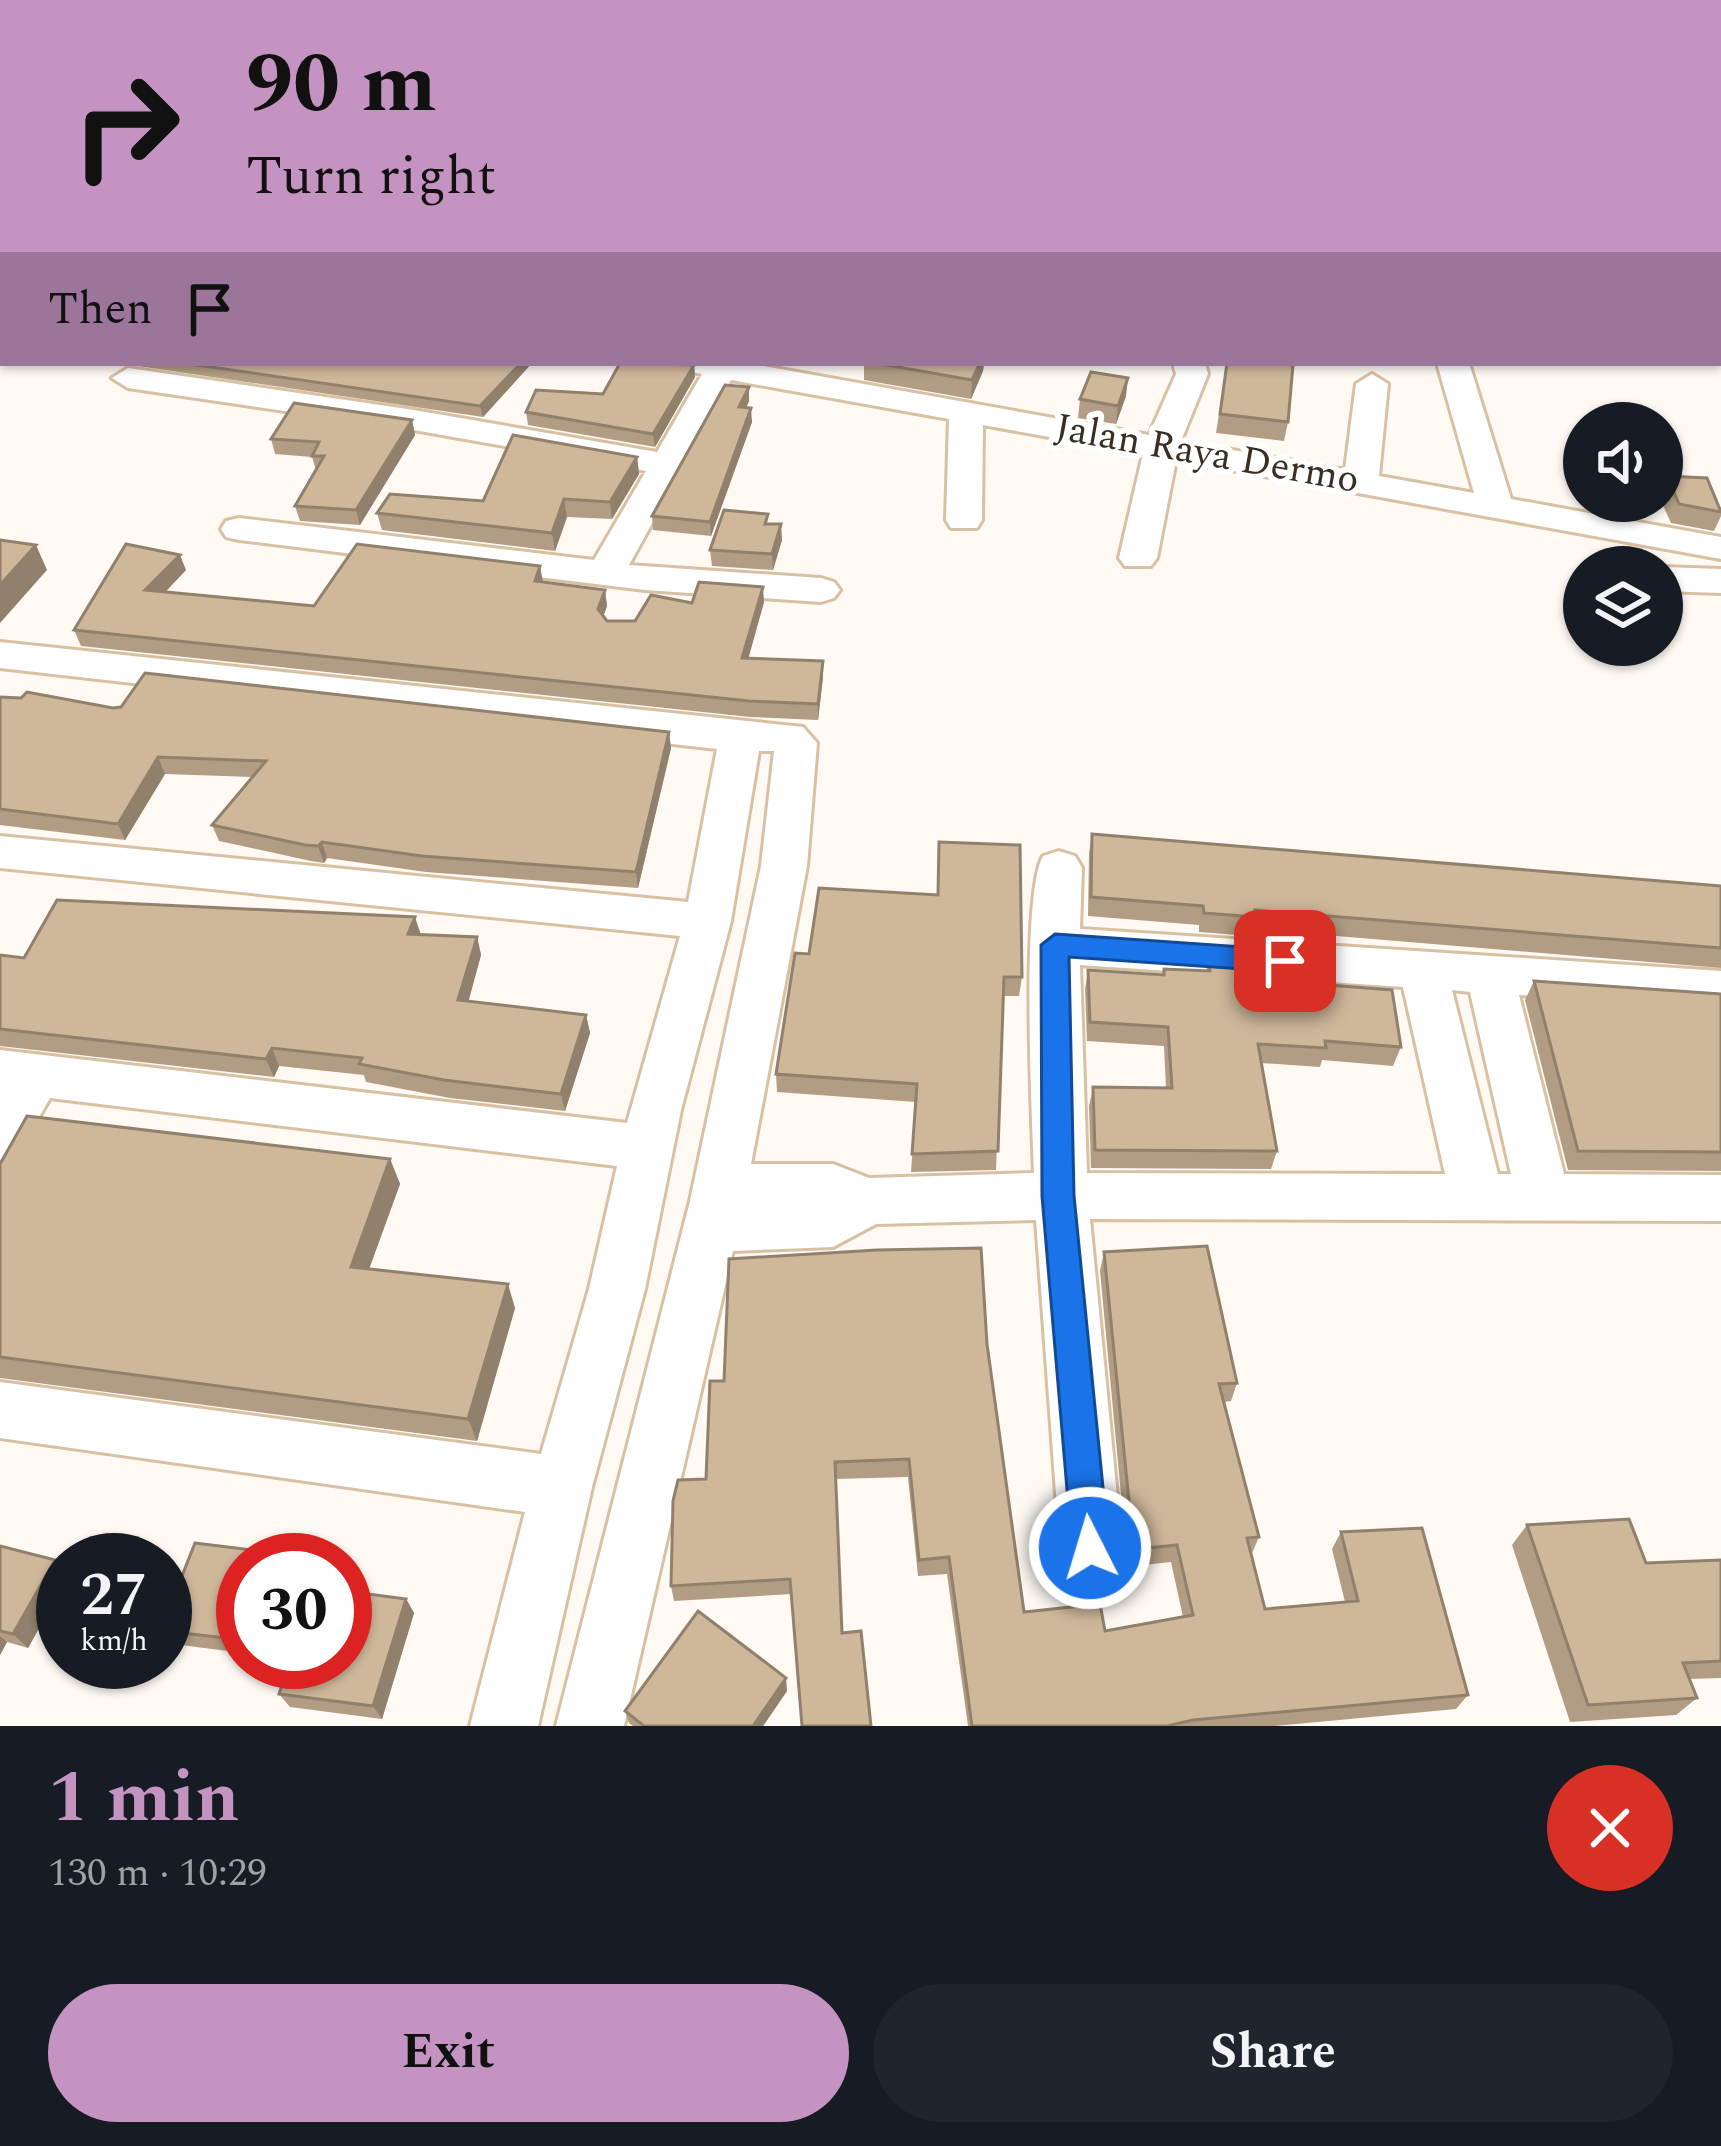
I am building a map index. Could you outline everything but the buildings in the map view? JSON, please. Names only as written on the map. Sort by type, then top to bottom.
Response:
[{"type":"street","points":[[606,573],[664,464],[706,366]]},
{"type":"street","name":"Jalan Raya Dermo","points":[[706,366],[764,369],[966,411],[1721,548]]},
{"type":"street","points":[[1138,558],[1162,445],[1192,374],[1190,366]]},
{"type":"street","points":[[1454,366],[1496,508]]},
{"type":"street","points":[[128,378],[414,420],[664,464]]},
{"type":"street","points":[[1361,482],[1372,384]]},
{"type":"street","points":[[964,520],[966,411]]},
{"type":"street","points":[[1312,515],[1322,476]]},
{"type":"street","points":[[239,529],[606,573],[638,593],[821,590]]},
{"type":"street","points":[[292,568],[316,538]]},
{"type":"street","points":[[1683,580],[1721,581]]},
{"type":"street","points":[[0,655],[740,737],[788,737],[797,748],[784,866],[682,1365],[590,1726]]},
{"type":"street","points":[[503,1726],[617,1289],[650,1129],[708,921],[740,737]]},
{"type":"street","points":[[0,852],[708,921]]},
{"type":"street","points":[[1058,868],[1058,1196],[1090,1548]]},
{"type":"street","points":[[1055,945],[1721,990]]},
{"type":"street","points":[[1423,971],[1477,1196]]},
{"type":"street","points":[[1491,977],[1543,1197]]},
{"type":"street","points":[[0,1138],[18,1073],[650,1129],[732,1117]]},
{"type":"street","points":[[715,1207],[833,1223],[867,1201],[1058,1196],[1721,1198]]},
{"type":"street","points":[[0,1410],[562,1486]]},
{"type":"route","points":[[1090,1548],[1058,1196],[1055,945],[1285,961]]}]
